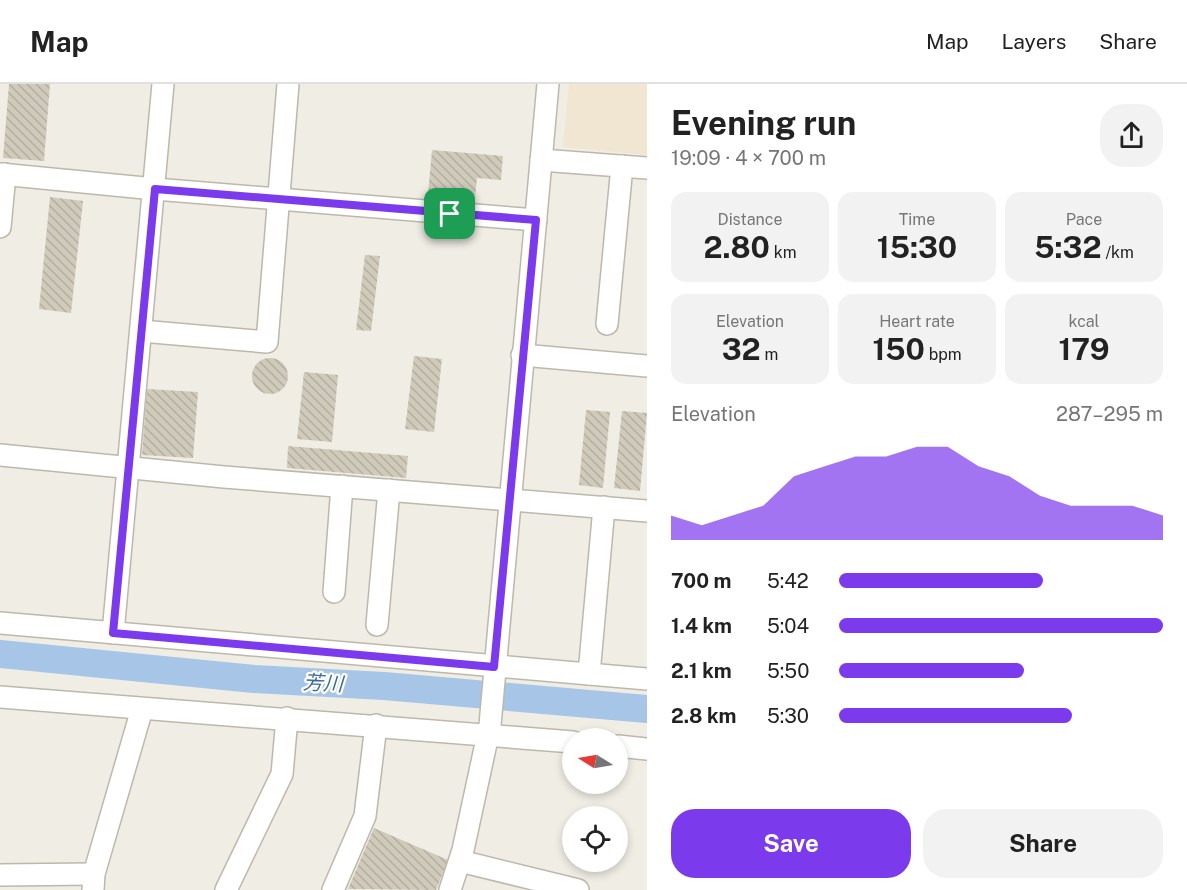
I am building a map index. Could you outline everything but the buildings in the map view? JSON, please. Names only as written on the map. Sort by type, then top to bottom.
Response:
[{"type":"street","points":[[113,633],[163,84]]},
{"type":"street","points":[[141,331],[267,342],[288,84]]},
{"type":"street","points":[[450,890],[460,861],[489,730],[548,84]]},
{"type":"street","points":[[542,159],[647,168]]},
{"type":"street","points":[[606,324],[622,166]]},
{"type":"street","points":[[0,227],[2,174],[279,200],[536,220]]},
{"type":"street","points":[[522,355],[647,366]]},
{"type":"street","points":[[0,455],[647,511]]},
{"type":"street","points":[[334,592],[342,486]]},
{"type":"street","points":[[377,625],[389,489]]},
{"type":"street","points":[[589,674],[604,507]]},
{"type":"street","points":[[0,622],[495,670],[647,679]]},
{"type":"street","points":[[0,697],[375,725],[489,730],[562,740]]},
{"type":"street","points":[[0,875],[94,882],[142,709]]},
{"type":"street","points":[[226,890],[282,774],[286,718]]},
{"type":"street","points":[[333,890],[365,816],[375,725]]},
{"type":"street","points":[[628,747],[647,749]]},
{"type":"street","points":[[460,861],[569,889]]},
{"type":"shaded area","points":[[569,84],[647,84],[647,155],[563,147]]},
{"type":"waterway","name":"芳川","points":[[0,654],[254,679],[384,686],[647,709]]},
{"type":"route","points":[[155,189],[450,214],[536,220],[494,667],[331,650],[113,633],[155,189]]}]
